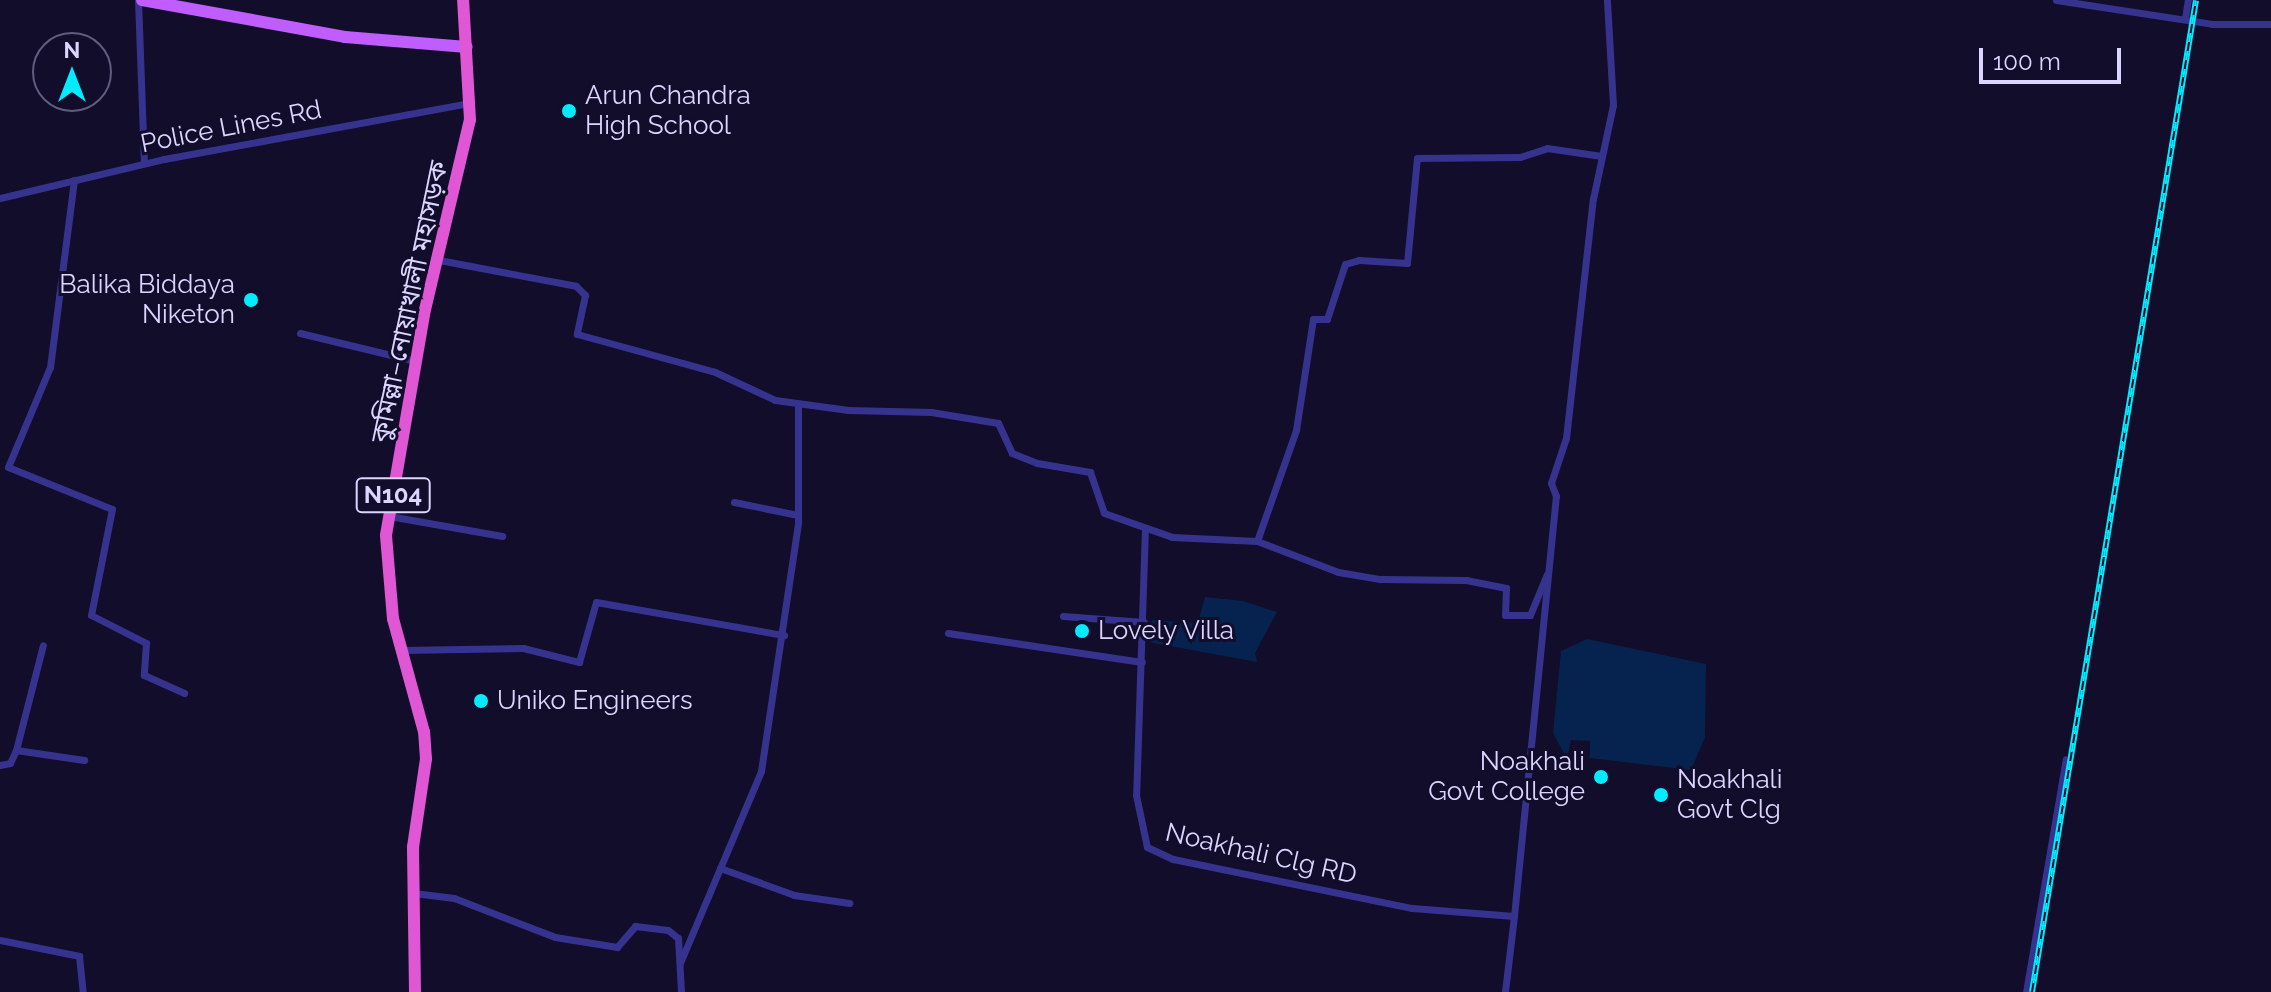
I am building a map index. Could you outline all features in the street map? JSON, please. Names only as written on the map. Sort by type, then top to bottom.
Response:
[{"type":"highway","name":"কুমিল্লা–নোয়াখালী মহাসড়ক","points":[[415,992],[413,847],[426,759],[424,732],[401,650],[385,553],[416,361],[472,103],[463,0]]},
{"type":"main road","points":[[140,0],[345,37],[467,47]]},
{"type":"street","points":[[140,0],[144,163]]},
{"type":"street","points":[[1505,992],[1556,496],[1551,483],[1566,438],[1601,156],[1614,88],[1607,0]]},
{"type":"street","points":[[2056,0],[2212,24],[2271,24]]},
{"type":"street","points":[[2185,18],[2188,0]]},
{"type":"street","name":"Police Lines Rd","points":[[0,198],[144,163],[472,103]]},
{"type":"street","points":[[1257,541],[1296,430],[1313,319],[1327,319],[1345,264],[1359,260],[1407,263],[1417,158],[1520,157],[1547,148],[1601,156]]},
{"type":"street","points":[[74,180],[50,367],[8,467],[112,509],[91,615],[146,643],[144,675],[184,693]]},
{"type":"street","points":[[439,260],[576,286],[585,295],[577,334],[696,366],[798,406],[931,412],[998,423],[1012,453],[1037,463],[1090,472],[1104,513],[1172,537],[1257,541],[1338,572],[1506,588],[1505,615],[1530,615],[1547,574]]},
{"type":"street","points":[[300,333],[416,361]]},
{"type":"street","points":[[680,963],[761,771],[784,635],[798,515],[798,406]]},
{"type":"street","points":[[734,502],[798,515]]},
{"type":"street","points":[[389,516],[502,536]]},
{"type":"street","name":"Noakhali Clg RD","points":[[1145,528],[1136,795],[1147,847],[1153,852],[1412,908],[1514,916]]},
{"type":"street","points":[[401,650],[523,648],[579,662],[596,602],[784,635]]},
{"type":"street","points":[[1063,616],[1144,622]]},
{"type":"street","points":[[948,633],[1142,662]]},
{"type":"street","points":[[0,765],[10,763],[16,750],[43,645]]},
{"type":"street","points":[[16,750],[84,760]]},
{"type":"street","points":[[2026,992],[2066,759]]},
{"type":"street","points":[[720,868],[794,895],[849,903]]},
{"type":"street","points":[[414,893],[465,901],[555,937],[617,947],[635,926],[668,930],[678,938],[681,992]]},
{"type":"street","points":[[0,940],[79,956],[83,992]]},
{"type":"water","points":[[1205,597],[1243,601],[1277,612],[1255,653],[1257,662],[1148,642],[1152,620],[1198,623]]},
{"type":"water","points":[[1587,639],[1706,664],[1705,737],[1691,770],[1590,758],[1590,741],[1571,740],[1567,759],[1553,733],[1561,651]]},
{"type":"railway","points":[[2032,992],[2196,0]]},
{"type":"place","name":"Arun Chandra High School","points":[[569,111]]},
{"type":"place","name":"Balika Biddaya Niketon","points":[[251,300]]},
{"type":"place","name":"Lovely Villa","points":[[1082,631]]},
{"type":"place","name":"Uniko Engineers","points":[[481,701]]},
{"type":"place","name":"Noakhali Govt College","points":[[1601,777]]},
{"type":"place","name":"Noakhali Govt Clg","points":[[1661,795]]}]
